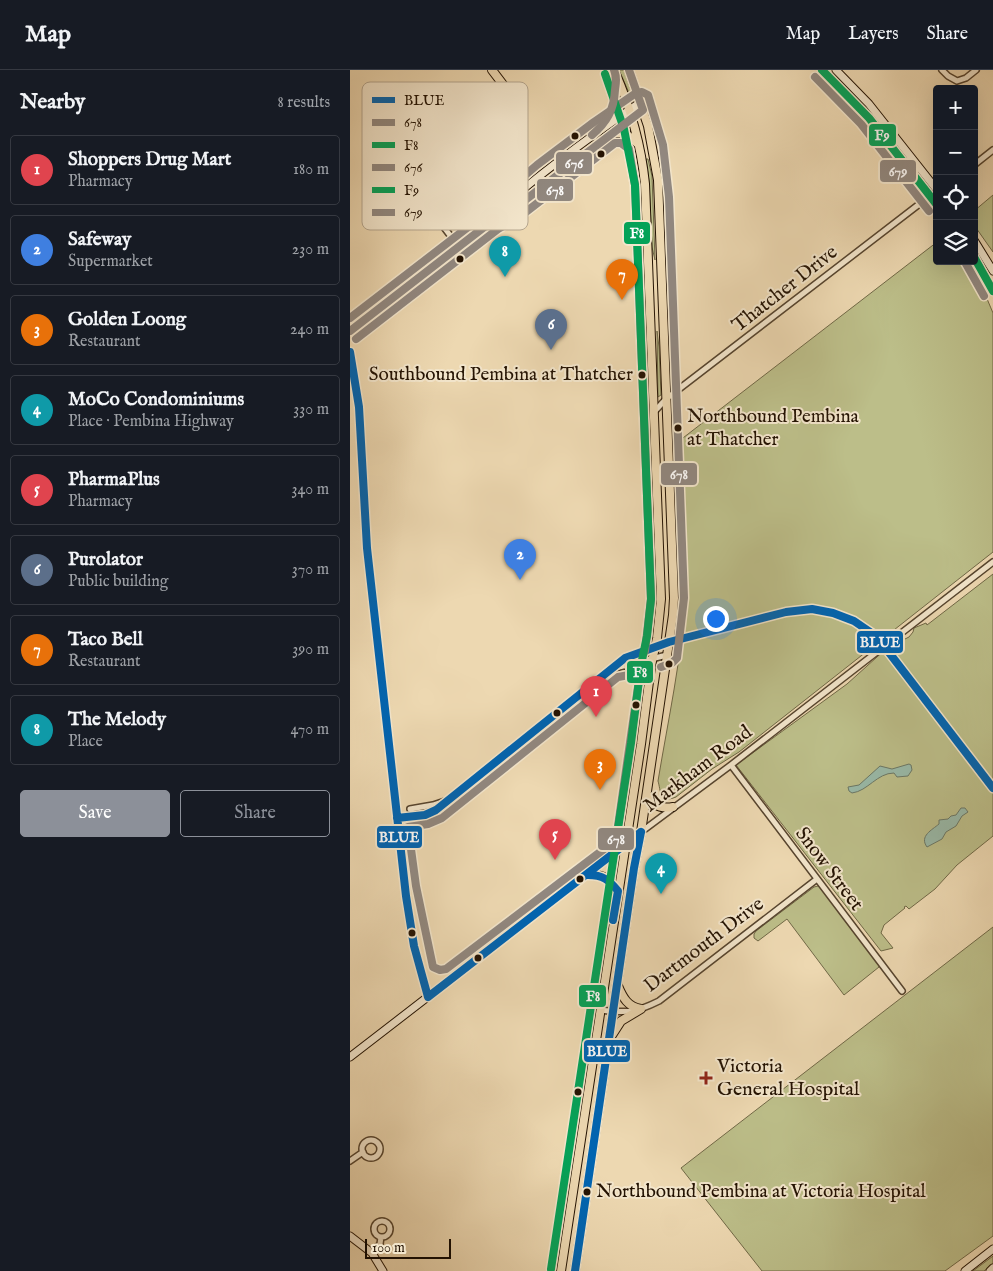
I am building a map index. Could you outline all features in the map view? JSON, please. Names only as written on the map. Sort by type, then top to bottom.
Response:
[{"type":"main road","points":[[492,70],[501,82]]},
{"type":"main road","points":[[575,1271],[634,868],[647,793],[674,598],[658,180],[652,140],[629,70]]},
{"type":"main road","points":[[561,1271],[651,666],[654,659],[661,598],[645,184],[631,114],[615,73]]},
{"type":"main road","points":[[600,129],[613,110],[615,73]]},
{"type":"main road","points":[[612,133],[625,133],[638,144]]},
{"type":"main road","points":[[628,666],[643,671],[650,679]]},
{"type":"main road","points":[[647,793],[658,807],[673,807]]},
{"type":"main road","points":[[588,875],[600,874],[606,877],[618,891]]},
{"type":"main road","points":[[618,985],[627,1003],[641,1009]]},
{"type":"main road","points":[[610,1038],[621,1021],[641,1009]]},
{"type":"main road","points":[[585,1108],[599,1112]]},
{"type":"street","points":[[822,70],[860,106],[933,192]]},
{"type":"street","points":[[836,70],[875,110],[933,191]]},
{"type":"street","points":[[942,70],[957,81],[966,78],[976,70]]},
{"type":"street","points":[[528,198],[612,133],[642,106]]},
{"type":"street","points":[[528,185],[600,129],[631,114]]},
{"type":"street","points":[[978,162],[993,150]]},
{"type":"street","name":"Thatcher Drive","points":[[654,413],[666,399],[933,196]]},
{"type":"street","points":[[447,230],[460,246]]},
{"type":"street","points":[[350,331],[480,230]]},
{"type":"street","points":[[978,247],[993,271]]},
{"type":"street","points":[[978,264],[993,291]]},
{"type":"street","name":"Markham Road","points":[[350,1057],[993,562]]},
{"type":"street","points":[[411,817],[429,815],[441,807],[625,658],[669,642]]},
{"type":"street","points":[[614,668],[667,655]]},
{"type":"street","name":"Snow Street","points":[[731,765],[902,991]]},
{"type":"street","points":[[410,809],[448,800]]},
{"type":"street","name":"Dartmouth Drive","points":[[600,1010],[628,1013],[659,1001],[817,878]]},
{"type":"street","points":[[350,1161],[363,1152]]},
{"type":"street","points":[[350,1236],[372,1253],[383,1271]]},
{"type":"street","points":[[372,1253],[380,1244],[381,1237]]},
{"type":"street","points":[[965,1271],[993,1249]]},
{"type":"street","points":[[990,1271],[993,1268]]},
{"type":"green space","points":[[619,70],[624,70],[633,95],[633,102]]},
{"type":"green space","points":[[646,159],[648,159],[652,176],[655,260],[652,247]]},
{"type":"green space","points":[[993,195],[993,252],[978,231],[978,208]]},
{"type":"green space","points":[[933,245],[933,265],[968,265],[985,294],[993,313],[993,552],[739,752],[712,769],[676,797],[666,799],[662,795],[658,781],[678,666],[685,597],[679,441]]},
{"type":"green space","points":[[657,331],[661,395],[658,397]]},
{"type":"green space","points":[[993,574],[993,836],[957,865],[935,889],[909,909],[906,906],[904,907],[884,925],[881,933],[893,948],[881,951],[736,765],[847,684],[887,648],[909,637],[914,628],[926,623],[927,625]]},
{"type":"green space","points":[[818,886],[879,965],[879,967],[844,995],[787,919],[758,941],[754,938],[756,931],[814,887]]},
{"type":"green space","points":[[993,927],[993,1236],[945,1271],[762,1271],[681,1168]]},
{"type":"green space","points":[[993,1256],[993,1264],[984,1271],[973,1271]]},
{"type":"shaded area","points":[[909,764],[912,770],[908,776],[897,777],[894,773],[888,774],[858,792],[852,793],[849,791],[848,787],[859,785],[880,766],[892,769]]},
{"type":"shaded area","points":[[961,808],[965,808],[968,812],[962,816],[956,826],[946,832],[942,839],[927,847],[925,836],[939,824],[939,820],[948,819],[956,815]]},
{"type":"transit line","name":"676","points":[[592,135],[606,120],[611,110],[616,82],[614,70]]},
{"type":"transit line","name":"676","points":[[528,198],[643,110],[629,70]]},
{"type":"transit line","name":"F9","points":[[822,70],[869,118],[933,200]]},
{"type":"transit line","name":"F8","points":[[551,1269],[631,743],[641,665],[647,636],[651,599],[635,185],[624,129],[605,74]]},
{"type":"transit line","name":"679","points":[[815,77],[861,124],[929,211]]},
{"type":"transit line","name":"678","points":[[528,173],[594,122],[636,93],[642,92],[648,95],[663,145],[669,197],[684,598],[677,658],[672,663],[661,667]]},
{"type":"transit line","name":"678","points":[[528,210],[615,143],[621,143],[629,149],[635,185],[651,599],[645,651]]},
{"type":"transit line","name":"678","points":[[350,318],[464,230]]},
{"type":"transit line","name":"676","points":[[350,331],[480,230]]},
{"type":"transit line","name":"678","points":[[356,339],[497,230]]},
{"type":"transit line","name":"F9","points":[[978,264],[993,291]]},
{"type":"transit line","name":"679","points":[[967,265],[984,296]]},
{"type":"transit line","name":"BLUE","points":[[350,352],[359,407],[367,548],[406,896],[414,946],[428,997]]},
{"type":"transit line","name":"BLUE","points":[[397,818],[425,815],[436,810],[625,658],[669,642],[786,612],[812,609],[833,613],[854,621],[873,634],[993,788]]},
{"type":"transit line","name":"678","points":[[640,673],[616,840],[446,969],[440,970],[433,967],[416,886],[408,827],[428,824],[442,818],[618,677],[640,673]]},
{"type":"transit line","name":"BLUE","points":[[428,997],[641,832]]},
{"type":"transit line","name":"BLUE","points":[[575,1271],[634,868],[641,832]]},
{"type":"transit line","name":"BLUE","points":[[588,875],[605,879],[618,891],[613,920]]},
{"type":"place","name":"The Melody","points":[[505,277]]},
{"type":"place","name":"Taco Bell","points":[[622,300]]},
{"type":"place","name":"Purolator","points":[[551,350]]},
{"type":"place","name":"Southbound Pembina at Thatcher","points":[[642,375]]},
{"type":"place","name":"Northbound Pembina at Thatcher","points":[[678,428]]},
{"type":"place","name":"Safeway","points":[[520,580]]},
{"type":"place","name":"Shoppers Drug Mart","points":[[596,717]]},
{"type":"place","name":"Golden Loong","points":[[600,790]]},
{"type":"place","name":"PharmaPlus","points":[[555,860]]},
{"type":"place","name":"MoCo Condominiums","points":[[661,894]]},
{"type":"place","name":"Victoria General Hospital","points":[[706,1078]]},
{"type":"place","name":"Northbound Pembina at Victoria Hospital","points":[[587,1192]]}]
